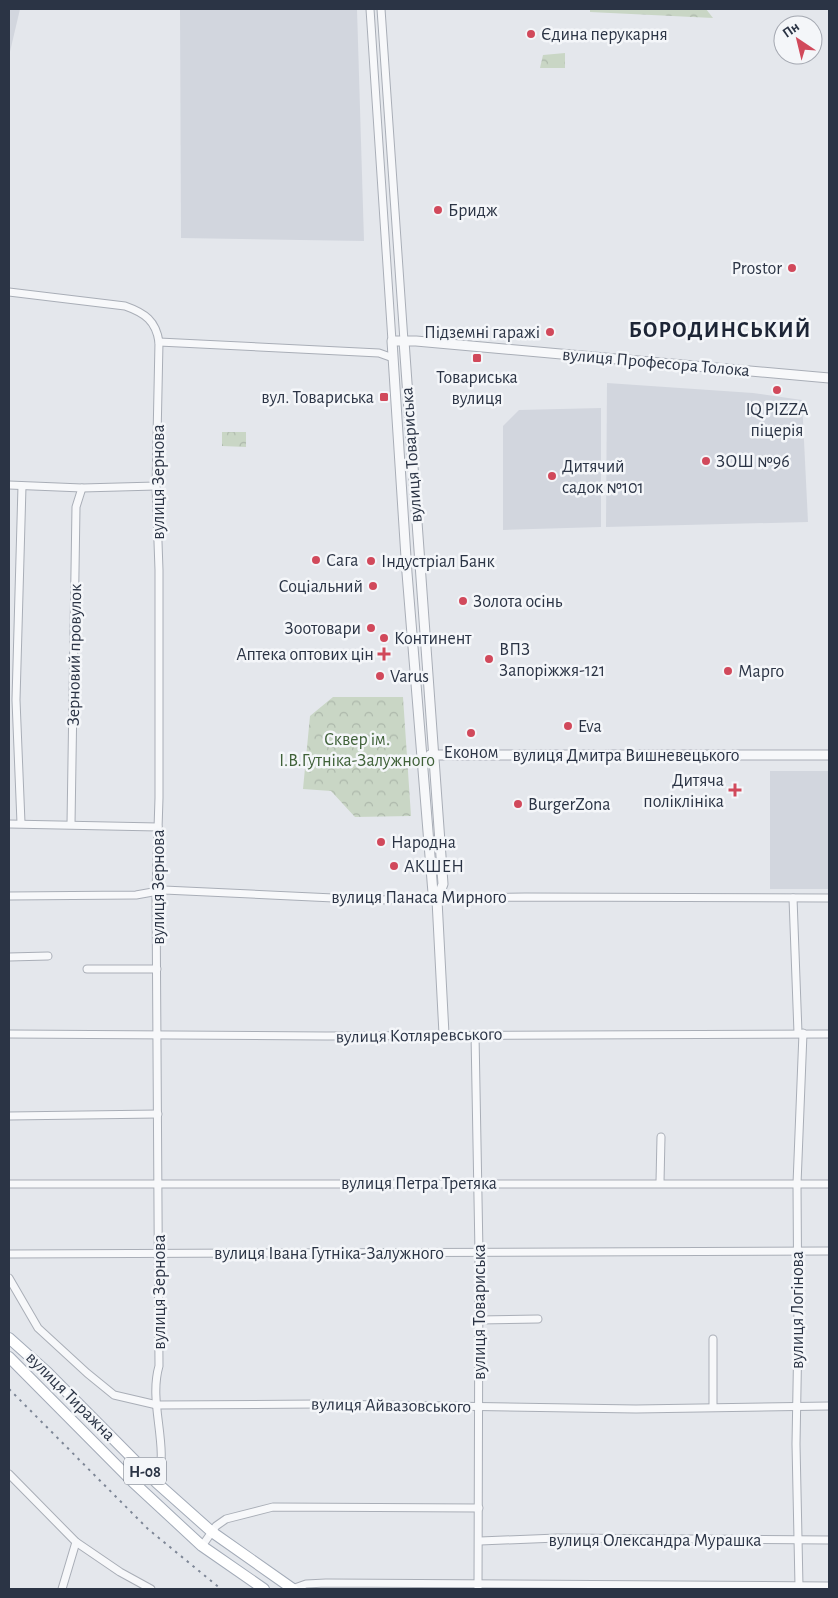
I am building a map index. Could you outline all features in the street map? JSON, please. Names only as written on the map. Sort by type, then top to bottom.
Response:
[{"type":"main road","name":"вулиця Тиражна","points":[[9,1338],[47,1372],[157,1483],[212,1532],[293,1589]]},
{"type":"main road","name":"вулиця Тиражна","points":[[9,1357],[133,1482],[202,1546],[264,1589]]},
{"type":"street","name":"вулиця Товариська","points":[[370,9],[420,731],[432,886],[437,900],[444,1034]]},
{"type":"street","name":"вулиця Товариська","points":[[381,9],[431,732],[435,754],[443,884],[437,900]]},
{"type":"street","points":[[384,218],[395,217]]},
{"type":"street","name":"вулиця Зернова","points":[[9,292],[125,306],[140,311],[151,320],[157,331],[159,342],[156,486],[159,570],[156,891],[158,969],[159,1366],[155,1385],[160,1466],[157,1483]]},
{"type":"street","name":"вулиця Професора Толока","points":[[392,341],[829,378]]},
{"type":"street","points":[[159,342],[379,353],[393,358]]},
{"type":"street","points":[[9,485],[82,488],[156,486]]},
{"type":"street","points":[[21,823],[16,700],[22,486]]},
{"type":"street","name":"Зерновий провулок","points":[[71,824],[76,507],[82,488]]},
{"type":"street","points":[[420,731],[426,737],[431,732]]},
{"type":"street","name":"вулиця Дмитра Вишневецького","points":[[422,756],[435,754],[829,755]]},
{"type":"street","points":[[9,824],[158,826]]},
{"type":"street","name":"вулиця Панаса Мирного","points":[[9,896],[130,895],[156,891],[437,900],[525,897],[829,898]]},
{"type":"street","name":"вулиця Логінова","points":[[793,898],[800,1033],[796,1251],[798,1332],[796,1405],[797,1540],[800,1586]]},
{"type":"street","points":[[9,957],[48,956]]},
{"type":"street","points":[[87,969],[158,969]]},
{"type":"street","name":"вулиця Котляревського","points":[[9,1034],[829,1034]]},
{"type":"street","name":"вулиця Товариська","points":[[475,1034],[479,1253],[478,1508],[480,1541],[478,1587]]},
{"type":"street","points":[[9,1116],[158,1114]]},
{"type":"street","points":[[660,1182],[661,1137]]},
{"type":"street","name":"вулиця Петра Третяка","points":[[9,1184],[158,1182],[477,1184],[660,1182],[829,1184]]},
{"type":"street","name":"вулиця Івана Гутніка-Залужного","points":[[9,1254],[829,1252]]},
{"type":"street","name":"вулиця Айвазовського","points":[[9,1278],[38,1328],[87,1373],[114,1395],[157,1405],[478,1406],[636,1409],[796,1405],[829,1406]]},
{"type":"street","points":[[479,1320],[538,1319]]},
{"type":"street","points":[[713,1339],[713,1407]]},
{"type":"street","points":[[9,1474],[76,1542],[120,1572],[151,1589]]},
{"type":"street","points":[[202,1546],[221,1522],[233,1516],[273,1507],[478,1508]]},
{"type":"street","name":"вулиця Олександра Мурашка","points":[[480,1541],[557,1538],[829,1540]]},
{"type":"street","points":[[62,1589],[76,1542]]},
{"type":"street","points":[[293,1589],[306,1584],[326,1583],[478,1587],[829,1587]]},
{"type":"shaded area","points":[[9,9],[20,9],[9,56]]},
{"type":"shaded area","points":[[180,9],[357,9],[364,241],[181,238]]},
{"type":"shaded area","name":"ЗОШ №96","points":[[607,383],[753,393],[802,400],[808,522],[606,527]]},
{"type":"shaded area","name":"Дитячий садок №101","points":[[601,408],[601,527],[503,530],[503,426],[519,410]]},
{"type":"shaded area","points":[[770,771],[829,771],[829,889],[770,889]]},
{"type":"green space","points":[[590,9],[706,9],[713,18],[590,12]]},
{"type":"green space","points":[[565,53],[565,68],[540,68],[543,55]]},
{"type":"green space","points":[[222,432],[246,432],[246,447],[222,446]]},
{"type":"green space","name":"Сквер ім. І.В.Гутніка-Залужного","points":[[333,697],[403,697],[411,816],[355,817],[331,791],[303,789],[310,716]]},
{"type":"railway","points":[[9,1389],[148,1529],[221,1589]]},
{"type":"place","name":"Єдина перукарня","points":[[531,34]]},
{"type":"place","name":"Бридж","points":[[438,210]]},
{"type":"place","name":"Prostor","points":[[792,268]]},
{"type":"place","name":"Підземні гаражі","points":[[550,332]]},
{"type":"place","name":"Товариська вулиця","points":[[477,358]]},
{"type":"place","name":"IQ PIZZA піцерія","points":[[777,390]]},
{"type":"place","name":"вул. Товариська","points":[[384,397]]},
{"type":"place","name":"ЗОШ №96","points":[[706,461]]},
{"type":"place","name":"Дитячий садок №101","points":[[552,476]]},
{"type":"place","name":"Сага","points":[[316,560]]},
{"type":"place","name":"Індустріал Банк","points":[[371,561]]},
{"type":"place","name":"Соціальний","points":[[373,586]]},
{"type":"place","name":"Золота осінь","points":[[463,601]]},
{"type":"place","name":"Зоотовари","points":[[371,628]]},
{"type":"place","name":"Континент","points":[[384,638]]},
{"type":"place","name":"Аптека оптових цін","points":[[384,654]]},
{"type":"place","name":"ВПЗ Запоріжжя-121","points":[[489,659]]},
{"type":"place","name":"Марго","points":[[728,671]]},
{"type":"place","name":"Varus","points":[[380,676]]},
{"type":"place","name":"Eva","points":[[568,726]]},
{"type":"place","name":"Економ","points":[[471,733]]},
{"type":"place","name":"Дитяча поліклініка","points":[[735,790]]},
{"type":"place","name":"BurgerZona","points":[[518,804]]},
{"type":"place","name":"Народна","points":[[381,842]]},
{"type":"place","name":"АКШЕН","points":[[394,866]]},
{"type":"district","name":"БОРОДИНСЬКИЙ","points":[[720,329]]}]
